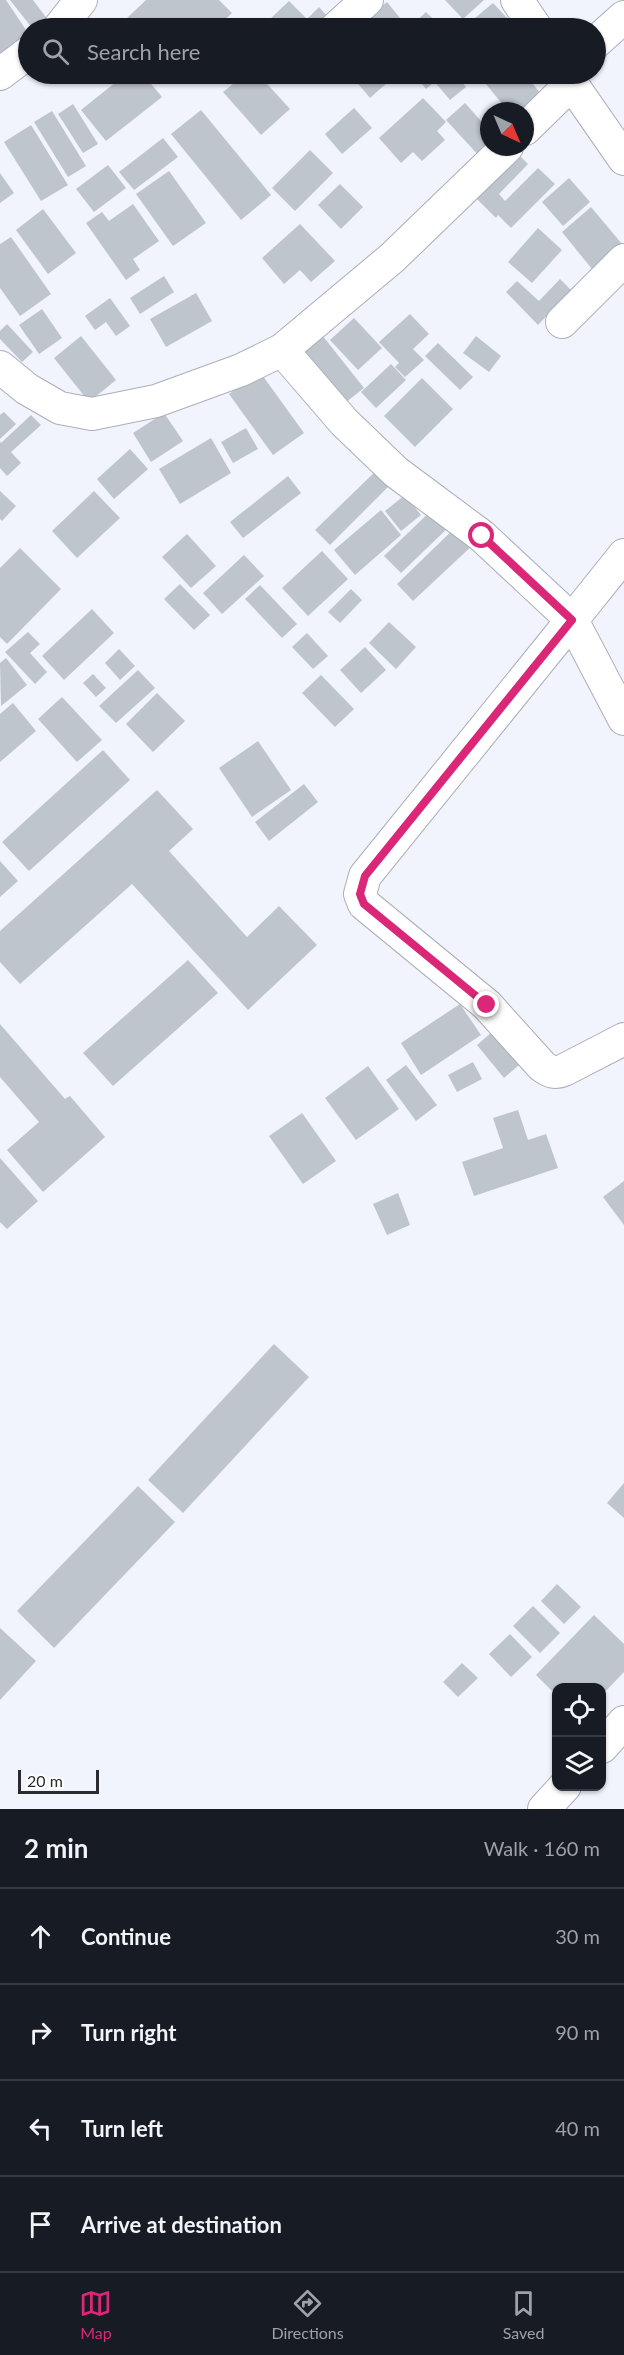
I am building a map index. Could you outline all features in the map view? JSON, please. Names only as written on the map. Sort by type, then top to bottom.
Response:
[{"type":"street","points":[[67,18],[81,0]]},
{"type":"street","points":[[347,18],[367,0]]},
{"type":"street","points":[[517,0],[529,18]]},
{"type":"street","points":[[606,33],[624,17]]},
{"type":"street","points":[[0,74],[18,60]]},
{"type":"street","points":[[534,119],[564,84]]},
{"type":"street","points":[[572,84],[624,159]]},
{"type":"street","points":[[0,367],[27,389],[60,408],[92,414],[156,400],[241,370],[282,350],[392,258],[498,156]]},
{"type":"street","points":[[562,322],[624,260]]},
{"type":"street","points":[[282,350],[344,422],[396,472],[482,536],[572,620],[624,719]]},
{"type":"street","points":[[624,555],[365,876],[360,894],[364,904],[487,1005],[550,1072],[557,1073],[564,1070],[624,1038]]},
{"type":"street","points":[[606,1742],[624,1722]]},
{"type":"street","points":[[544,1809],[560,1791]]},
{"type":"building","points":[[0,0],[6,0],[18,18],[18,49],[0,57]]},
{"type":"building","points":[[10,0],[33,0],[46,18],[24,18]]},
{"type":"building","points":[[146,0],[219,0],[232,13],[227,18],[127,18]]},
{"type":"building","points":[[445,0],[484,0],[464,18]]},
{"type":"building","points":[[289,1],[306,18],[271,18]]},
{"type":"building","points":[[387,2],[400,18],[367,18]]},
{"type":"building","points":[[493,3],[507,18],[475,18]]},
{"type":"building","points":[[319,7],[327,18],[308,18]]},
{"type":"building","points":[[426,12],[432,18],[420,18]]},
{"type":"building","points":[[114,84],[151,84],[162,97],[106,141],[81,110]]},
{"type":"building","points":[[233,84],[267,84],[290,109],[261,135],[223,92]]},
{"type":"building","points":[[358,84],[386,84],[370,98]]},
{"type":"building","points":[[422,84],[432,84],[426,89]]},
{"type":"building","points":[[436,84],[463,84],[466,87],[450,100]]},
{"type":"building","points":[[486,84],[533,84],[541,94],[531,102],[501,102]]},
{"type":"building","points":[[423,98],[446,122],[437,131],[445,140],[422,161],[413,152],[401,163],[379,138]]},
{"type":"building","points":[[465,103],[480,120],[481,158],[446,120]]},
{"type":"building","points":[[73,104],[98,144],[83,153],[58,114]]},
{"type":"building","points":[[354,108],[372,128],[342,154],[325,134]]},
{"type":"building","points":[[201,110],[271,195],[241,220],[171,134]]},
{"type":"building","points":[[52,111],[86,166],[68,177],[34,122]]},
{"type":"building","points":[[31,125],[68,185],[41,201],[4,142]]},
{"type":"building","points":[[163,138],[178,157],[134,190],[119,172]]},
{"type":"building","points":[[310,150],[333,173],[295,211],[272,188]]},
{"type":"building","points":[[502,156],[520,156],[528,164],[499,194],[505,201],[538,168],[555,184],[511,228],[498,215],[496,218],[468,190]]},
{"type":"building","points":[[108,165],[126,188],[94,212],[76,189]]},
{"type":"building","points":[[169,171],[206,223],[173,246],[136,194]]},
{"type":"building","points":[[0,173],[14,193],[0,203]]},
{"type":"building","points":[[569,178],[590,202],[563,226],[542,202]]},
{"type":"building","points":[[340,184],[363,207],[341,229],[318,205]]},
{"type":"building","points":[[133,204],[159,241],[133,259],[140,270],[126,280],[86,223],[102,212],[109,221]]},
{"type":"building","points":[[591,207],[622,244],[592,269],[562,232]]},
{"type":"building","points":[[43,209],[76,253],[48,274],[16,230]]},
{"type":"building","points":[[300,224],[335,261],[311,282],[300,270],[284,284],[262,258]]},
{"type":"building","points":[[538,228],[562,250],[532,283],[508,262]]},
{"type":"building","points":[[11,237],[51,294],[20,316],[0,288],[0,244]]},
{"type":"building","points":[[164,276],[174,292],[140,314],[130,298]]},
{"type":"building","points":[[560,279],[571,290],[538,325],[506,292],[517,281],[539,301]]},
{"type":"building","points":[[196,293],[212,321],[166,347],[150,319]]},
{"type":"building","points":[[110,298],[130,326],[116,336],[106,322],[95,330],[85,316]]},
{"type":"building","points":[[42,309],[62,338],[39,354],[19,325]]},
{"type":"building","points":[[410,314],[429,334],[413,349],[424,360],[405,377],[395,367],[399,363],[379,342]]},
{"type":"building","points":[[354,318],[382,348],[358,370],[330,340]]},
{"type":"building","points":[[7,324],[33,352],[22,362],[0,339],[0,331]]},
{"type":"building","points":[[322,335],[364,388],[345,403],[303,351]]},
{"type":"building","points":[[81,336],[116,380],[89,402],[54,358]]},
{"type":"building","points":[[476,336],[501,356],[489,372],[463,353]]},
{"type":"building","points":[[438,343],[473,377],[460,390],[425,356]]},
{"type":"building","points":[[391,364],[406,380],[376,408],[361,392]]},
{"type":"building","points":[[260,372],[304,433],[273,455],[229,394]]},
{"type":"building","points":[[422,378],[453,409],[415,447],[384,416]]},
{"type":"building","points":[[4,412],[16,424],[0,439],[0,415]]},
{"type":"building","points":[[164,413],[183,441],[151,462],[133,433]]},
{"type":"building","points":[[31,415],[41,425],[11,452],[21,463],[7,476],[0,468],[0,441],[1,443]]},
{"type":"building","points":[[246,428],[258,449],[233,463],[221,442]]},
{"type":"building","points":[[211,438],[231,473],[180,504],[159,469]]},
{"type":"building","points":[[130,449],[148,469],[114,499],[97,479]]},
{"type":"building","points":[[379,468],[393,482],[330,545],[315,530]]},
{"type":"building","points":[[288,476],[301,493],[243,538],[230,522]]},
{"type":"building","points":[[0,491],[16,506],[2,521],[0,519]]},
{"type":"building","points":[[94,491],[120,518],[77,558],[52,531]]},
{"type":"building","points":[[405,495],[421,515],[401,531],[385,511]]},
{"type":"building","points":[[437,505],[453,523],[401,573],[384,556]]},
{"type":"building","points":[[381,510],[401,535],[355,575],[334,550]]},
{"type":"building","points":[[458,525],[475,543],[413,601],[397,584]]},
{"type":"building","points":[[187,534],[216,566],[191,588],[162,557]]},
{"type":"building","points":[[20,548],[61,589],[7,644],[0,637],[0,568]]},
{"type":"building","points":[[322,551],[348,579],[308,616],[282,588]]},
{"type":"building","points":[[244,555],[264,576],[222,614],[203,593]]},
{"type":"building","points":[[180,584],[210,615],[194,630],[164,599]]},
{"type":"building","points":[[260,585],[297,624],[282,638],[245,599]]},
{"type":"building","points":[[351,589],[362,600],[340,623],[328,612]]},
{"type":"building","points":[[92,609],[114,633],[64,680],[42,656]]},
{"type":"building","points":[[389,622],[416,647],[396,669],[369,643]]},
{"type":"building","points":[[28,632],[40,644],[30,653],[47,672],[35,684],[5,652]]},
{"type":"building","points":[[307,633],[328,656],[313,669],[292,647]]},
{"type":"building","points":[[365,647],[386,670],[361,693],[340,670]]},
{"type":"building","points":[[119,649],[135,666],[120,680],[105,663]]},
{"type":"building","points":[[6,658],[27,685],[1,706],[0,663]]},
{"type":"building","points":[[138,670],[155,688],[116,723],[99,706]]},
{"type":"building","points":[[93,674],[106,688],[96,697],[83,683]]},
{"type":"building","points":[[321,675],[354,709],[335,727],[302,693]]},
{"type":"building","points":[[157,693],[185,721],[153,752],[126,724]]},
{"type":"building","points":[[62,697],[102,740],[77,762],[38,719]]},
{"type":"building","points":[[13,703],[36,731],[0,762],[0,714]]},
{"type":"building","points":[[258,741],[291,790],[252,817],[219,768]]},
{"type":"building","points":[[103,750],[130,780],[29,871],[2,842]]},
{"type":"building","points":[[304,784],[318,802],[269,841],[255,822]]},
{"type":"building","points":[[157,790],[193,829],[169,851],[247,937],[279,906],[317,945],[248,1010],[132,884],[20,984],[0,962],[0,931]]},
{"type":"building","points":[[0,861],[18,881],[0,897]]},
{"type":"building","points":[[188,960],[218,993],[113,1086],[83,1053]]},
{"type":"building","points":[[460,1004],[481,1035],[421,1075],[401,1043]]},
{"type":"building","points":[[0,1024],[65,1099],[70,1096],[105,1137],[43,1192],[7,1150],[39,1122],[0,1077]]},
{"type":"building","points":[[499,1026],[526,1059],[504,1078],[477,1045]]},
{"type":"building","points":[[473,1062],[482,1079],[457,1092],[448,1075]]},
{"type":"building","points":[[406,1065],[437,1105],[416,1121],[386,1080]]},
{"type":"building","points":[[368,1066],[399,1109],[356,1140],[325,1098]]},
{"type":"building","points":[[518,1110],[528,1140],[546,1134],[558,1168],[474,1196],[462,1162],[503,1148],[493,1118]]},
{"type":"building","points":[[302,1113],[336,1161],[303,1184],[269,1136]]},
{"type":"building","points":[[0,1158],[38,1201],[7,1229],[0,1222]]},
{"type":"building","points":[[624,1181],[624,1225],[603,1197]]},
{"type":"building","points":[[398,1193],[410,1225],[387,1235],[373,1204]]},
{"type":"building","points":[[274,1344],[309,1377],[183,1513],[148,1480]]},
{"type":"building","points":[[624,1483],[624,1518],[607,1503]]},
{"type":"building","points":[[138,1486],[175,1522],[54,1648],[17,1611]]},
{"type":"building","points":[[557,1584],[581,1607],[564,1624],[541,1601]]},
{"type":"building","points":[[533,1606],[560,1633],[540,1653],[513,1626]]},
{"type":"building","points":[[594,1615],[624,1644],[624,1672],[606,1691],[606,1683],[552,1683],[552,1691],[536,1675]]},
{"type":"building","points":[[0,1628],[36,1661],[0,1700]]},
{"type":"building","points":[[510,1634],[532,1657],[511,1677],[489,1654]]},
{"type":"building","points":[[462,1663],[478,1678],[458,1697],[443,1682]]},
{"type":"route","points":[[482,536],[572,620],[365,876],[360,894],[364,904],[487,1005]]}]
